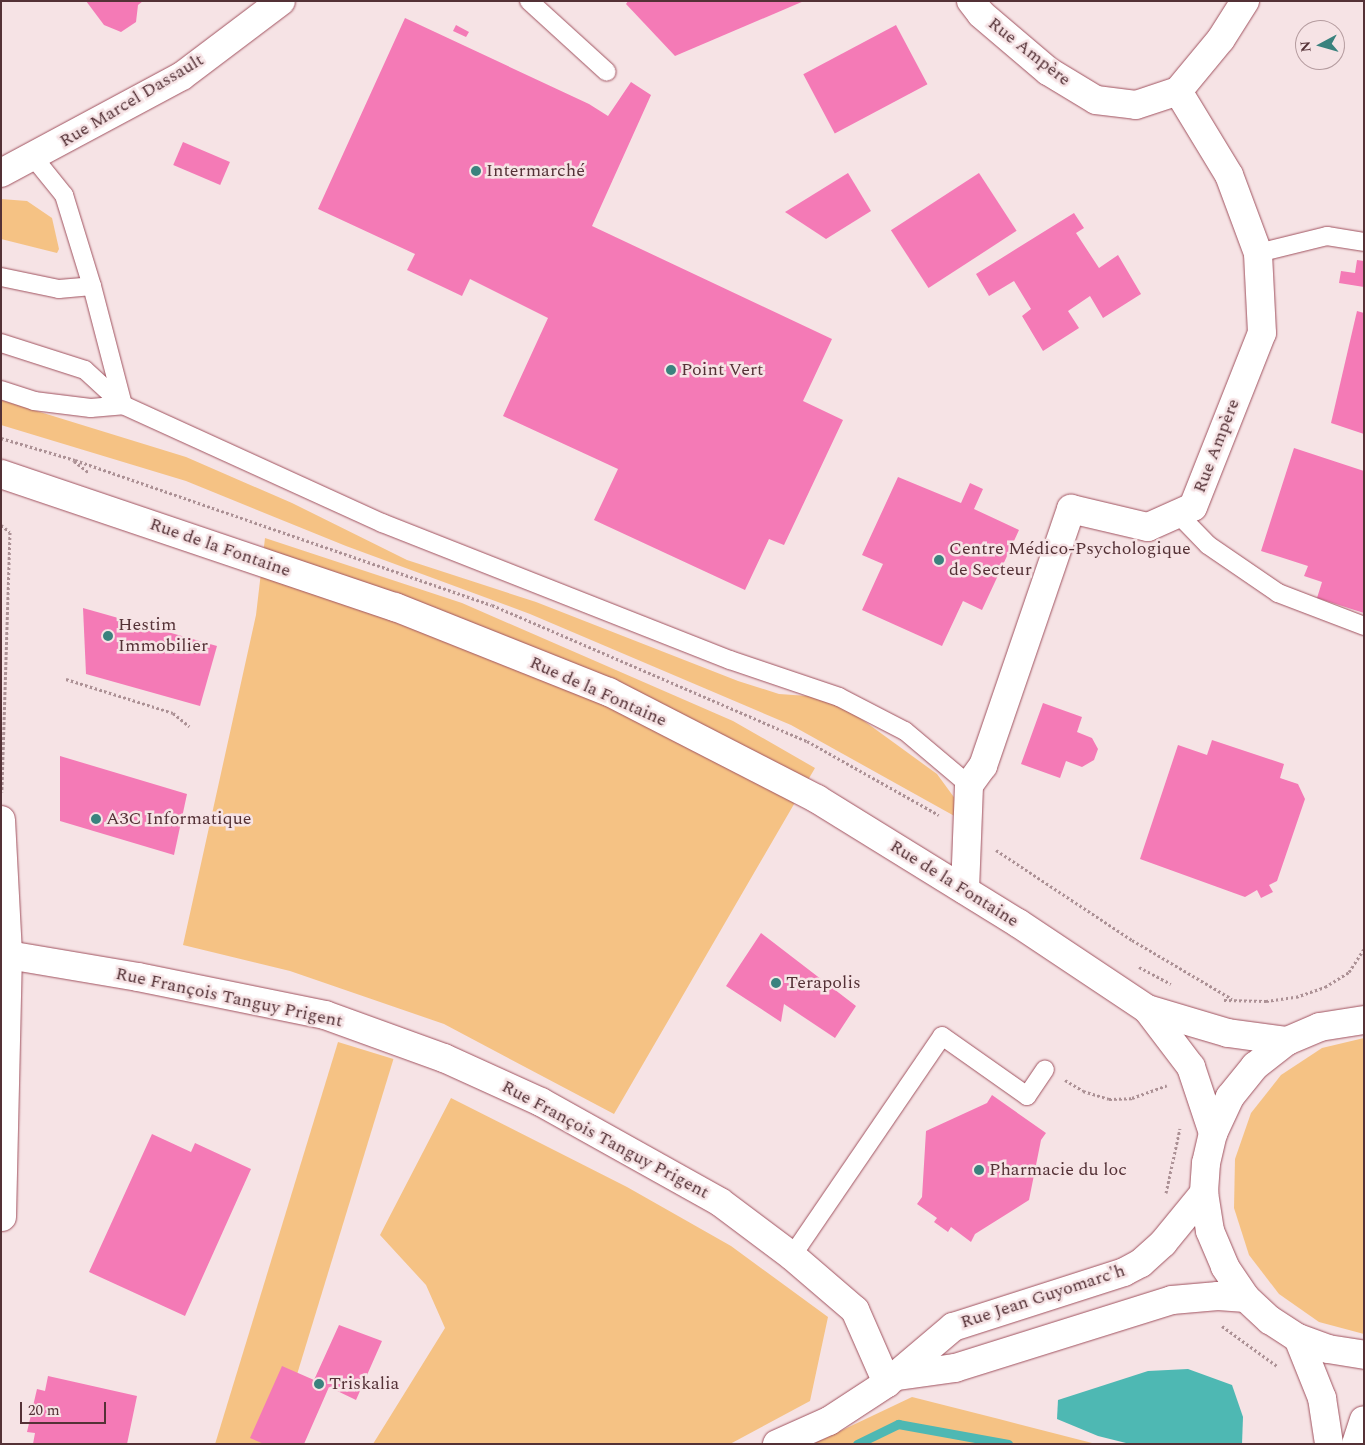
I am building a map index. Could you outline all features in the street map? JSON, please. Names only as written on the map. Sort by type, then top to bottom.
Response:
[{"type":"street","name":"Rue Marcel Dassault","points":[[1,173],[34,158],[182,76],[281,1]]},
{"type":"street","name":"Rue Ampère","points":[[971,1],[980,14],[1048,70],[1096,100],[1136,106],[1178,90],[1221,39],[1245,1]]},
{"type":"street","name":"Rue Ampère","points":[[964,890],[970,796],[1071,509],[1148,526],[1193,507],[1262,333],[1258,253],[1229,175],[1178,90]]},
{"type":"street","name":"Rue de la Fontaine","points":[[1,474],[395,607],[609,692],[817,799],[964,890],[1147,1009],[1228,1033],[1287,1041]]},
{"type":"street","points":[[1,820],[8,955],[4,988],[2,1218]]},
{"type":"street","name":"Rue François Tanguy Prigent","points":[[8,955],[138,976],[326,1015],[444,1058],[541,1102],[665,1169],[720,1202],[792,1256],[855,1310],[893,1380]]},
{"type":"street","name":"Rue de la Fontaine","points":[[1147,1009],[1191,1067],[1213,1133]]},
{"type":"street","points":[[1361,1017],[1320,1027],[1287,1041],[1256,1066],[1230,1097],[1213,1133],[1206,1163],[1204,1193],[1214,1240],[1225,1267],[1246,1298],[1270,1320],[1298,1338],[1328,1349],[1364,1355]]},
{"type":"street","name":"Rue Jean Guyomarc'h","points":[[777,1444],[829,1421],[893,1380],[953,1327],[1124,1272],[1141,1263],[1204,1193]]},
{"type":"street","name":"Rue Jean Guyomarc'h","points":[[893,1380],[955,1368],[1172,1300],[1218,1296],[1246,1298]]},
{"type":"street","points":[[1298,1338],[1322,1398],[1329,1444]]},
{"type":"street","points":[[1356,1444],[1364,1420]]},
{"type":"lane","points":[[529,1],[608,72]]},
{"type":"lane","points":[[34,158],[64,194],[92,286],[123,405]]},
{"type":"lane","points":[[1258,253],[1327,236],[1364,242]]},
{"type":"lane","points":[[1,277],[59,289],[92,286]]},
{"type":"lane","points":[[1,343],[85,370],[123,405],[382,523],[730,660],[838,697],[905,731],[970,796]]},
{"type":"lane","points":[[1,390],[34,401],[91,408],[123,405]]},
{"type":"lane","points":[[1178,514],[1208,545],[1278,593],[1364,626]]},
{"type":"lane","points":[[792,1256],[942,1036],[1027,1096],[1045,1069]]},
{"type":"path","points":[[1,438],[71,459]]},
{"type":"path","points":[[1,525],[10,532],[1,820]]},
{"type":"path","points":[[66,679],[174,713],[189,726]]},
{"type":"path","points":[[1232,999],[1266,1001],[1296,997],[1325,987],[1349,972],[1364,949]]},
{"type":"path","points":[[1045,1069],[1083,1091],[1109,1099],[1132,1098],[1172,1082],[1174,1090]]},
{"type":"path","points":[[1162,1201],[1182,1123]]},
{"type":"path","points":[[1213,1323],[1237,1334],[1280,1371]]},
{"type":"shaded area","points":[[1,199],[27,201],[52,218],[59,249],[57,253],[1,239]]},
{"type":"shaded area","points":[[1,400],[186,457],[292,503],[407,560],[536,602],[738,681],[779,694],[808,696],[849,710],[937,774],[956,800],[958,818],[791,725],[530,614],[346,546],[186,481],[1,425]]},
{"type":"shaded area","points":[[265,538],[462,603],[733,721],[815,768],[614,1114],[444,1024],[290,971],[183,945],[256,615]]},
{"type":"shaded area","points":[[1364,1038],[1364,1334],[1319,1322],[1279,1294],[1249,1255],[1234,1208],[1235,1159],[1251,1113],[1281,1075],[1322,1048]]},
{"type":"shaded area","points":[[338,1042],[393,1059],[276,1444],[215,1444]]},
{"type":"shaded area","points":[[451,1098],[627,1187],[731,1246],[828,1317],[810,1401],[730,1444],[373,1444],[445,1328],[426,1285],[380,1235]]},
{"type":"shaded area","points":[[912,1397],[999,1419],[1096,1444],[813,1444]]},
{"type":"water","points":[[1188,1369],[1232,1385],[1243,1417],[1242,1444],[1130,1444],[1098,1436],[1057,1419],[1058,1400],[1148,1371]]},
{"type":"building","points":[[86,1],[143,1],[138,5],[136,22],[121,32],[104,25]]},
{"type":"building","points":[[628,1],[804,1],[675,56],[626,4]]},
{"type":"building","points":[[405,18],[589,104],[608,116],[631,82],[651,95],[592,226],[832,339],[803,401],[843,420],[784,545],[769,539],[745,590],[594,520],[618,469],[503,416],[548,318],[470,279],[462,296],[407,270],[415,254],[318,209]]},
{"type":"building","points":[[456,25],[469,32],[466,37],[453,31]]},
{"type":"building","points":[[896,25],[927,84],[835,133],[803,74]]},
{"type":"building","points":[[183,142],[230,162],[220,185],[173,165]]},
{"type":"building","points":[[848,173],[871,211],[826,239],[785,212]]},
{"type":"building","points":[[979,173],[1017,231],[929,288],[891,230]]},
{"type":"building","points":[[1074,213],[1084,228],[1076,233],[1099,268],[1118,255],[1141,294],[1103,318],[1090,296],[1068,311],[1079,328],[1043,351],[1022,316],[1031,309],[1014,281],[989,296],[976,274]]},
{"type":"building","points":[[1357,260],[1364,261],[1364,287],[1339,283],[1341,271],[1355,273]]},
{"type":"building","points":[[1357,311],[1364,313],[1364,434],[1331,423]]},
{"type":"building","points":[[1294,448],[1364,471],[1364,613],[1317,598],[1322,582],[1304,576],[1308,566],[1261,551]]},
{"type":"building","name":"Centre Médico-Psychologique de Secteur","points":[[898,477],[961,503],[970,483],[983,489],[974,509],[1019,530],[982,610],[963,601],[942,646],[862,610],[883,564],[862,555]]},
{"type":"building","points":[[83,608],[217,646],[200,706],[86,674]]},
{"type":"building","points":[[1043,703],[1082,717],[1077,732],[1092,738],[1098,749],[1094,760],[1082,767],[1066,761],[1060,778],[1021,764]]},
{"type":"building","points":[[1212,740],[1284,764],[1280,778],[1298,784],[1305,799],[1277,881],[1269,885],[1273,892],[1261,898],[1257,890],[1245,897],[1140,859],[1178,745],[1207,755]]},
{"type":"building","points":[[60,756],[187,794],[174,855],[60,821]]},
{"type":"building","name":"Terapolis","points":[[761,933],[856,1006],[835,1038],[784,1004],[781,1022],[726,986]]},
{"type":"building","name":"Pharmacie du loc","points":[[992,1095],[1046,1133],[1041,1140],[1029,1200],[975,1234],[971,1242],[951,1227],[948,1232],[934,1222],[937,1218],[917,1204],[922,1197],[926,1131],[987,1103]]},
{"type":"building","points":[[152,1134],[191,1152],[195,1143],[251,1169],[185,1316],[89,1272]]},
{"type":"building","name":"Triskalia","points":[[339,1325],[382,1341],[356,1400],[329,1387],[304,1444],[264,1444],[250,1438],[282,1366],[314,1380]]},
{"type":"building","points":[[48,1376],[137,1396],[127,1444],[33,1444],[35,1433],[27,1432],[37,1389],[45,1391]]},
{"type":"waterway","points":[[857,1444],[898,1424],[1008,1444]]},
{"type":"place","name":"Intermarché","points":[[476,171]]},
{"type":"place","name":"Point Vert","points":[[671,370]]},
{"type":"place","name":"Centre Médico-Psychologique de Secteur","points":[[939,560]]},
{"type":"place","name":"Hestim Immobilier","points":[[108,636]]},
{"type":"place","name":"A3C Informatique","points":[[96,819]]},
{"type":"place","name":"Terapolis","points":[[776,983]]},
{"type":"place","name":"Pharmacie du loc","points":[[979,1170]]},
{"type":"place","name":"Triskalia","points":[[319,1384]]}]
